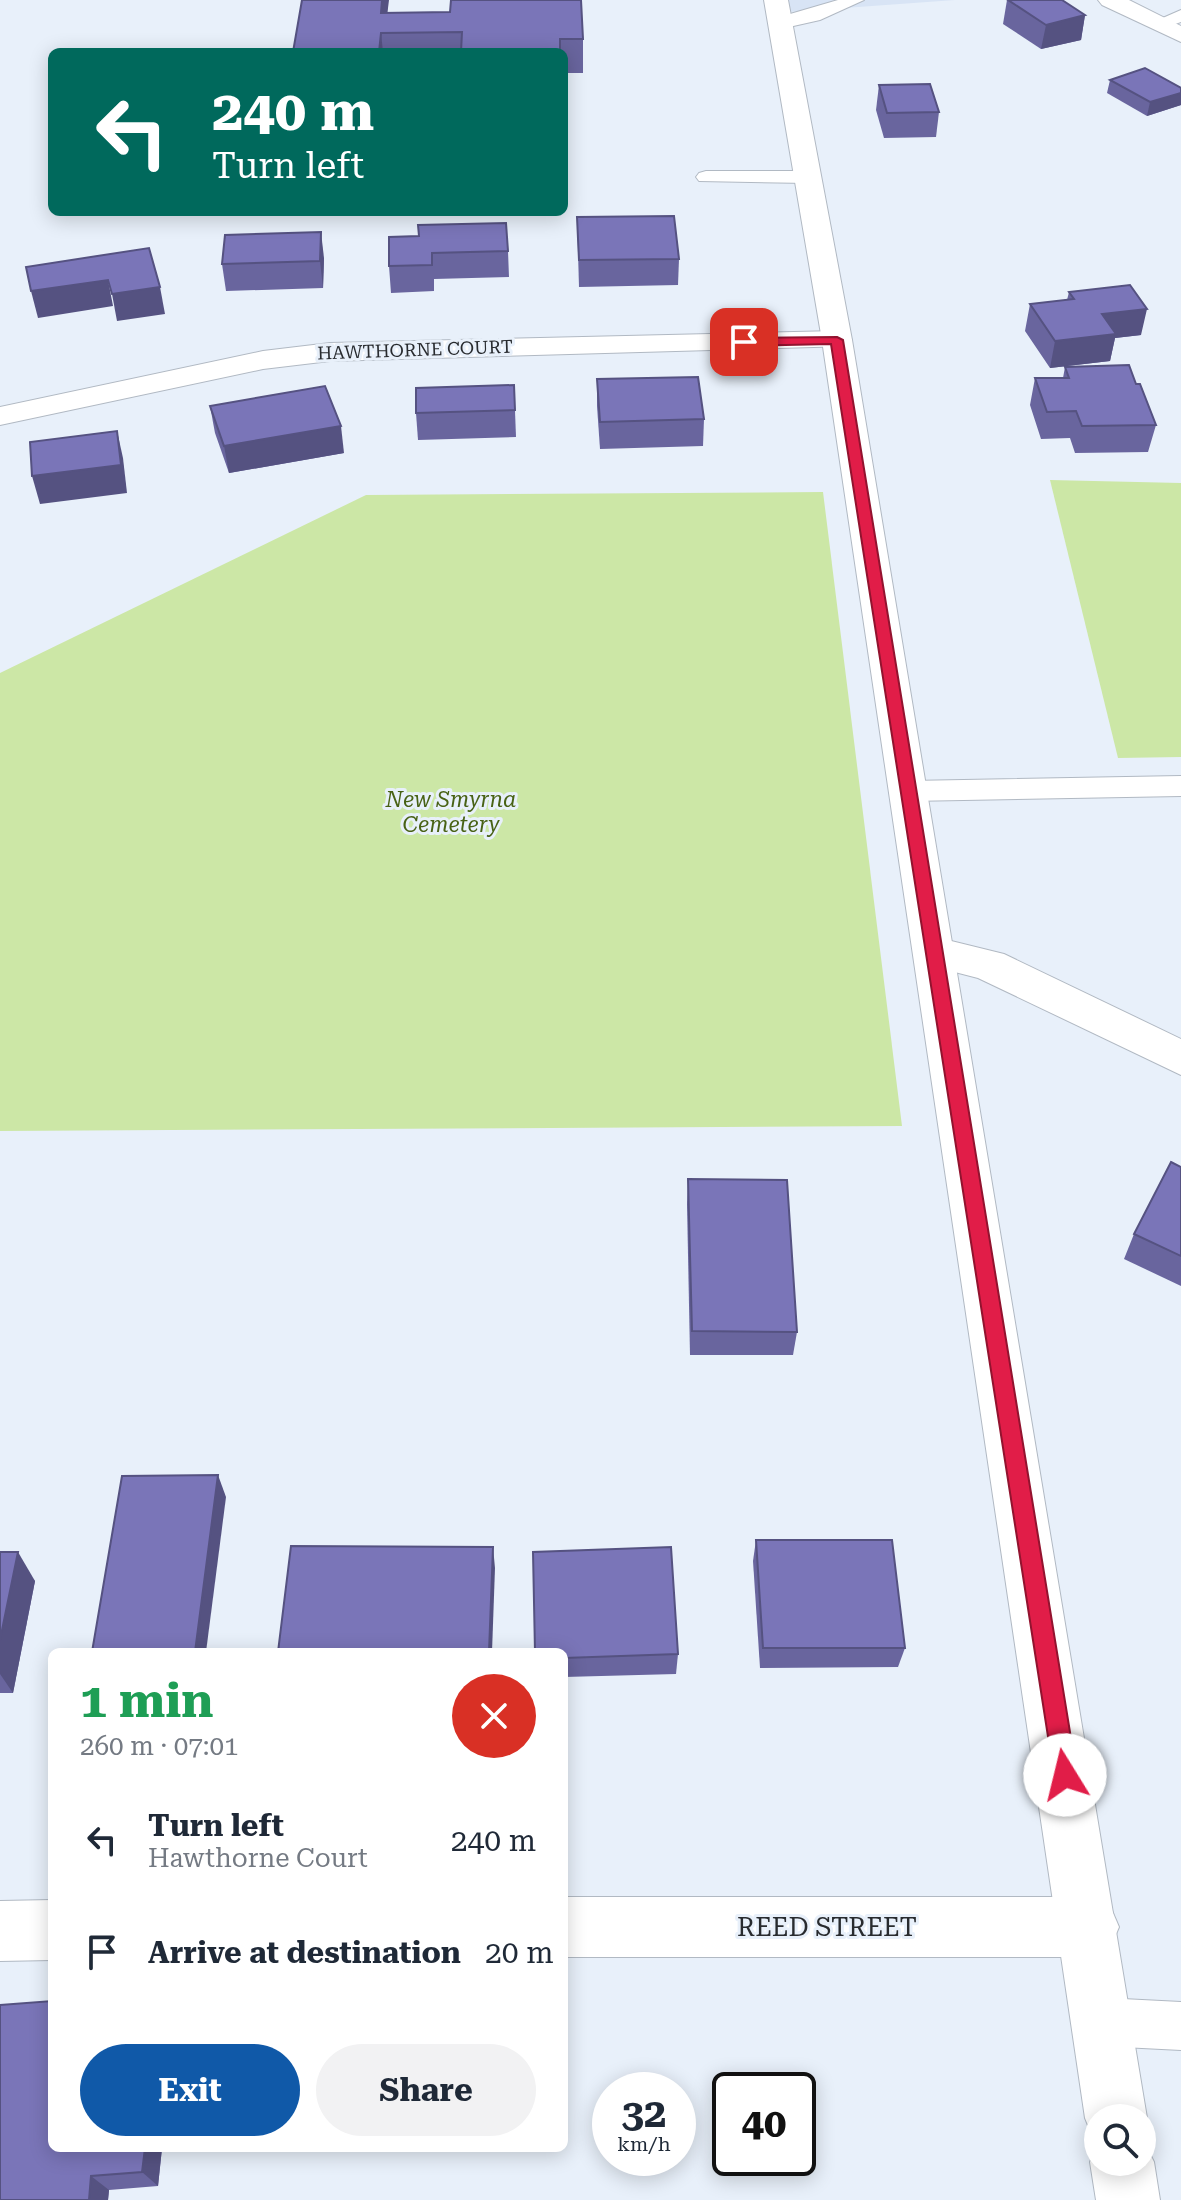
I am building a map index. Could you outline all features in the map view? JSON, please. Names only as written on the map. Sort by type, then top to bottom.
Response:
[{"type":"street","points":[[1110,0],[1170,20],[1181,35]]},
{"type":"street","points":[[778,11],[837,340],[1089,1927],[1114,2104]]},
{"type":"street","name":"HAWTHORNE COURT","points":[[0,416],[263,360],[330,352],[837,340]]},
{"type":"street","points":[[935,952],[989,965],[1181,1058]]},
{"type":"street","name":"REED STREET","points":[[568,1927],[1089,1927]]},
{"type":"street","points":[[0,1931],[48,1930]]},
{"type":"street","points":[[1124,2176],[1128,2200]]},
{"type":"lane","points":[[778,11],[813,16],[855,0]]},
{"type":"lane","points":[[706,177],[808,177]]},
{"type":"lane","points":[[909,791],[1181,786]]},
{"type":"lane","points":[[1103,2022],[1181,2026]]},
{"type":"shaded area","points":[[784,0],[955,0],[789,12]]},
{"type":"green space","points":[[1050,480],[1181,483],[1181,757],[1118,758]]},
{"type":"green space","name":"New Smyrna Cemetery","points":[[823,492],[902,1126],[0,1131],[0,673],[366,495]]},
{"type":"building","points":[[302,0],[382,0],[381,13],[450,12],[451,0],[581,0],[583,39],[560,39],[560,48],[461,48],[462,32],[381,33],[379,48],[294,48]]},
{"type":"building","points":[[1008,0],[1062,0],[1085,15],[1046,25]]},
{"type":"building","points":[[1145,68],[1181,88],[1181,93],[1150,102],[1110,80]]},
{"type":"building","points":[[930,84],[939,112],[887,113],[879,85]]},
{"type":"building","points":[[674,216],[679,259],[579,260],[577,217]]},
{"type":"building","points":[[506,223],[508,251],[432,253],[432,265],[389,266],[389,237],[419,236],[418,225]]},
{"type":"building","points":[[321,232],[320,261],[222,264],[225,235]]},
{"type":"building","points":[[149,248],[160,287],[112,294],[108,280],[31,291],[26,267]]},
{"type":"building","points":[[1130,285],[1147,309],[1102,314],[1116,334],[1055,341],[1030,304],[1074,299],[1069,292]]},
{"type":"building","points":[[1129,365],[1156,425],[1082,426],[1076,411],[1047,412],[1035,378],[1069,378],[1065,367]]},
{"type":"building","points":[[698,377],[704,419],[600,422],[597,379]]},
{"type":"building","points":[[514,385],[515,410],[416,413],[416,388]]},
{"type":"building","points":[[325,386],[341,426],[224,446],[210,406]]},
{"type":"building","points":[[117,431],[121,465],[32,476],[30,442]]},
{"type":"building","points":[[1171,1162],[1181,1167],[1181,1256],[1134,1234]]},
{"type":"building","points":[[688,1179],[787,1180],[797,1332],[692,1331]]},
{"type":"building","points":[[218,1475],[196,1648],[93,1648],[122,1476]]},
{"type":"building","points":[[756,1540],[892,1540],[905,1648],[763,1648]]},
{"type":"building","points":[[291,1546],[493,1547],[489,1648],[278,1648]]},
{"type":"building","points":[[671,1547],[678,1654],[568,1658],[568,1648],[535,1648],[533,1552]]},
{"type":"building","points":[[0,1552],[18,1552],[0,1640]]},
{"type":"building","points":[[48,2001],[48,2152],[144,2152],[142,2172],[91,2176],[89,2200],[0,2200],[0,2005]]},
{"type":"route","points":[[744,342],[837,340],[1065,1775]]}]
